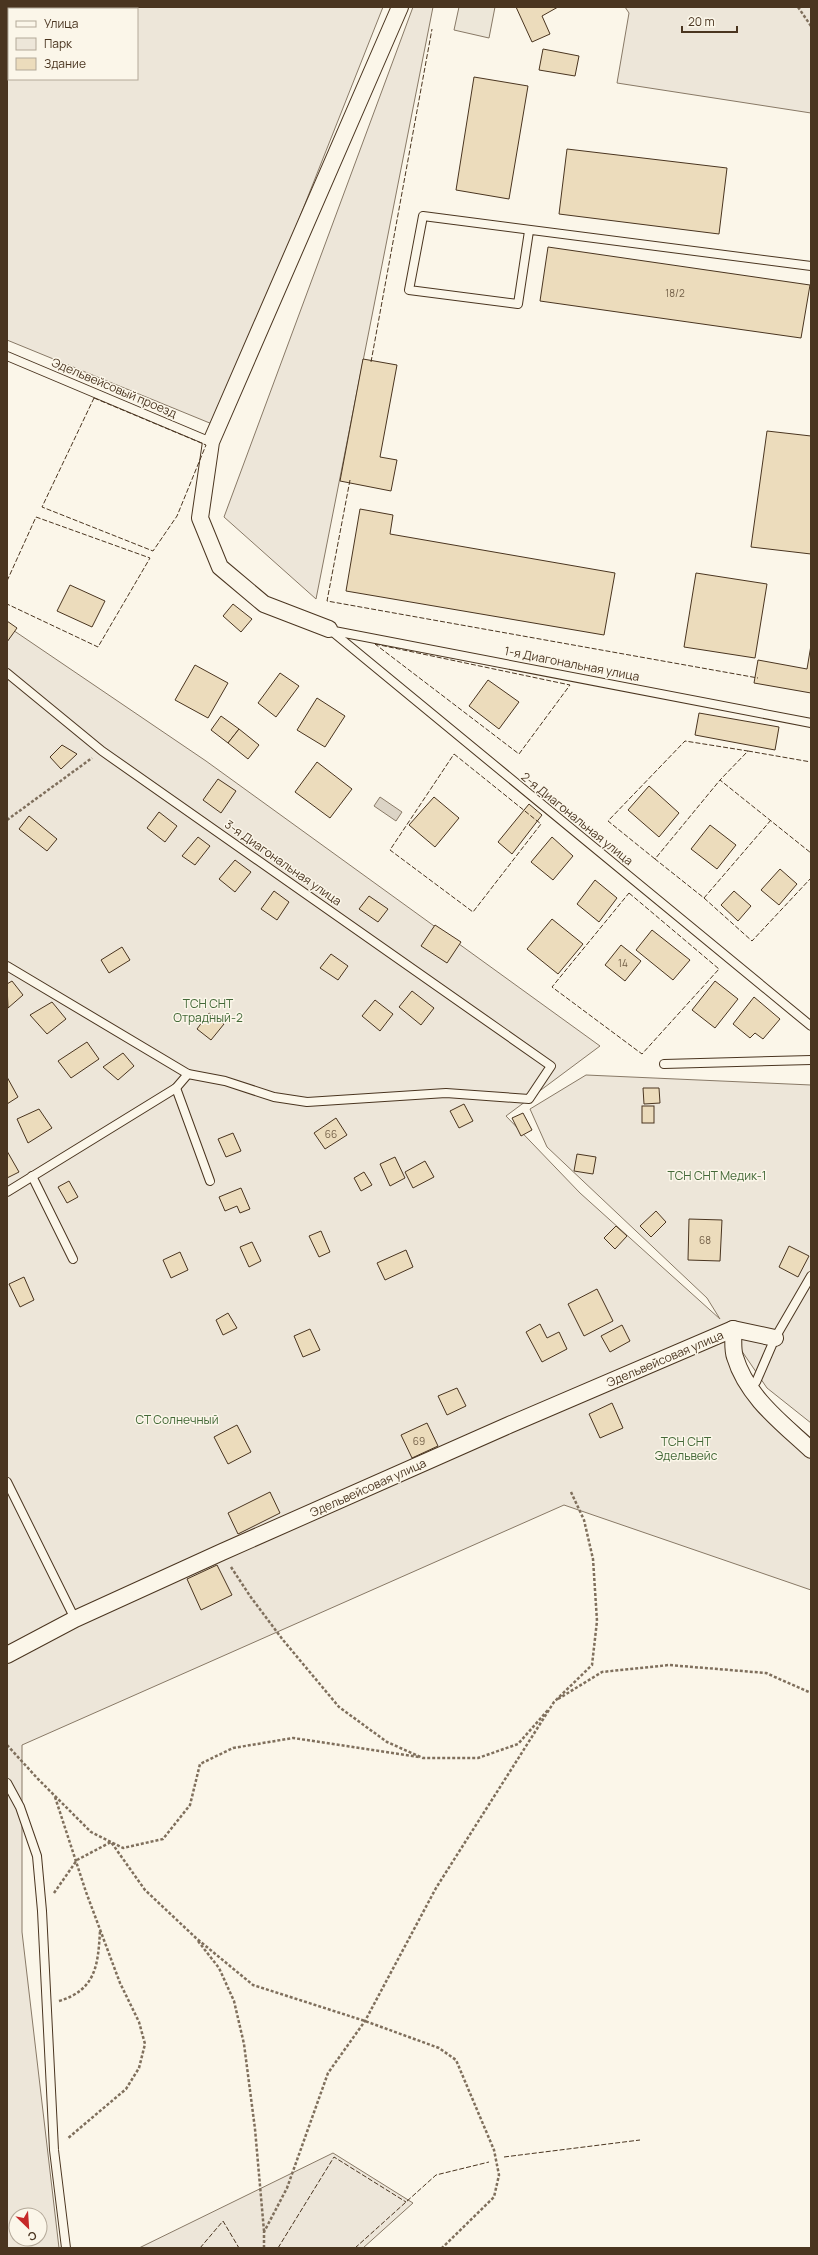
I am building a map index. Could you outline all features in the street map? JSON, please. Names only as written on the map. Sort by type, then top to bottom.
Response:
[{"type":"street","points":[[328,629],[264,604],[220,567],[200,518],[211,442],[400,7]]},
{"type":"street","name":"Эдельвейсовая улица","points":[[7,1655],[75,1619],[222,1552],[509,1425],[733,1330],[775,1338]]},
{"type":"street","name":"Эдельвейсовая улица","points":[[733,1330],[734,1356],[745,1380],[756,1398],[811,1450]]},
{"type":"lane","points":[[529,231],[518,304],[409,290],[422,216],[529,231],[811,266]]},
{"type":"lane","name":"Эдельвейсовый проезд","points":[[7,356],[211,442]]},
{"type":"lane","name":"1-я Диагональная улица","points":[[328,629],[811,722]]},
{"type":"lane","name":"2-я Диагональная улица","points":[[328,629],[811,1026]]},
{"type":"lane","name":"3-я Диагональная улица","points":[[7,673],[102,751],[551,1066],[528,1099],[446,1093],[307,1102],[274,1097],[225,1081],[188,1074]]},
{"type":"lane","points":[[7,966],[188,1074],[176,1088],[7,1192]]},
{"type":"lane","points":[[664,1064],[811,1060]]},
{"type":"lane","points":[[176,1088],[210,1181]]},
{"type":"lane","points":[[32,1176],[72,1259]]},
{"type":"lane","points":[[756,1382],[775,1338],[811,1276]]},
{"type":"lane","points":[[7,1482],[75,1619]]},
{"type":"lane","points":[[7,1783],[20,1807],[37,1856],[48,2005],[54,2150],[66,2248]]},
{"type":"path","points":[[798,7],[811,26]]},
{"type":"path","points":[[7,820],[102,751]]},
{"type":"path","points":[[7,1745],[55,1796],[92,1832],[123,1848],[163,1839],[190,1805],[200,1764],[233,1748],[294,1738],[423,1758],[478,1758],[518,1744],[554,1702],[592,1665],[597,1621],[593,1559],[584,1520],[571,1492]]},
{"type":"path","points":[[222,1552],[250,1596],[282,1640],[339,1707],[387,1742],[423,1758]]},
{"type":"path","points":[[264,2232],[287,2188],[328,2073],[365,2021],[436,1888],[554,1702],[602,1672],[669,1665],[766,1672],[811,1693]]},
{"type":"path","points":[[54,2150],[92,2116],[126,2089],[139,2068],[145,2044],[139,2022],[120,1983],[86,1892],[55,1796]]},
{"type":"path","points":[[42,1911],[76,1860],[110,1842]]},
{"type":"path","points":[[110,1842],[145,1890],[196,1938],[253,1985],[365,2021],[439,2048],[456,2060],[494,2150],[500,2175],[494,2197],[442,2248]]},
{"type":"path","points":[[48,2005],[68,1998],[89,1983],[98,1962],[100,1929]]},
{"type":"path","points":[[196,1938],[218,1968],[234,2001],[244,2044],[255,2128],[264,2248]]},
{"type":"green space","points":[[7,7],[383,7],[217,426],[7,340]]},
{"type":"green space","points":[[413,7],[433,7],[316,599],[224,517]]},
{"type":"green space","points":[[625,7],[811,7],[811,113],[617,83],[629,13]]},
{"type":"green space","points":[[7,626],[206,761],[600,1046],[506,1116],[580,1193],[720,1319],[707,1298],[547,1147],[530,1109],[586,1075],[811,1085],[811,1423],[767,1388],[735,1341],[759,1392],[811,1438],[811,1590],[564,1505],[22,1745],[22,1932],[59,2248],[7,2248]]},
{"type":"green space","points":[[333,2153],[413,2203],[363,2248],[139,2248]]},
{"type":"shaded area","points":[[459,7],[495,7],[489,38],[454,30]]},
{"type":"shaded area","points":[[380,797],[402,812],[396,821],[374,806]]},
{"type":"building","points":[[516,7],[558,7],[542,16],[550,34],[532,42]]},
{"type":"building","points":[[543,49],[579,56],[575,76],[539,70]]},
{"type":"building","points":[[474,77],[528,86],[509,199],[456,190]]},
{"type":"building","points":[[567,149],[727,168],[719,234],[559,214]]},
{"type":"building","points":[[548,247],[810,285],[801,338],[540,301]]},
{"type":"building","points":[[363,359],[397,365],[380,457],[397,460],[391,491],[340,481]]},
{"type":"building","points":[[767,431],[811,436],[811,554],[751,547]]},
{"type":"building","points":[[360,509],[393,515],[390,534],[615,573],[604,635],[346,591]]},
{"type":"building","points":[[696,573],[767,584],[755,658],[684,647]]},
{"type":"building","points":[[70,585],[105,601],[92,627],[57,611]]},
{"type":"building","points":[[233,604],[252,619],[241,632],[223,616]]},
{"type":"building","points":[[7,621],[17,628],[7,642]]},
{"type":"building","points":[[811,645],[811,693],[754,683],[758,660],[807,669]]},
{"type":"building","points":[[195,665],[228,683],[208,718],[175,700]]},
{"type":"building","points":[[280,673],[299,686],[276,717],[258,703]]},
{"type":"building","points":[[488,680],[519,702],[499,729],[469,706]]},
{"type":"building","points":[[317,698],[345,716],[325,747],[297,730]]},
{"type":"building","points":[[699,713],[779,727],[775,750],[695,735]]},
{"type":"building","points":[[221,716],[239,729],[228,743],[211,730]]},
{"type":"building","points":[[239,729],[259,745],[248,759],[228,743]]},
{"type":"building","points":[[62,745],[77,754],[61,769],[50,757]]},
{"type":"building","points":[[317,762],[352,789],[330,818],[295,792]]},
{"type":"building","points":[[218,779],[236,791],[221,813],[203,800]]},
{"type":"building","points":[[649,786],[679,813],[659,837],[628,810]]},
{"type":"building","points":[[434,797],[459,818],[435,847],[409,825]]},
{"type":"building","points":[[529,804],[542,815],[512,854],[498,842]]},
{"type":"building","points":[[159,812],[177,826],[165,842],[147,828]]},
{"type":"building","points":[[29,816],[57,839],[47,851],[19,829]]},
{"type":"building","points":[[710,825],[736,845],[717,869],[691,849]]},
{"type":"building","points":[[198,837],[210,846],[195,865],[182,856]]},
{"type":"building","points":[[552,837],[573,856],[553,880],[531,862]]},
{"type":"building","points":[[235,860],[251,872],[235,892],[219,879]]},
{"type":"building","points":[[780,869],[797,884],[779,905],[761,890]]},
{"type":"building","points":[[595,880],[617,898],[599,922],[577,904]]},
{"type":"building","points":[[274,891],[289,902],[277,920],[261,909]]},
{"type":"building","points":[[734,891],[751,906],[738,921],[721,905]]},
{"type":"building","points":[[369,896],[388,909],[378,922],[359,909]]},
{"type":"building","points":[[552,919],[583,944],[558,974],[527,949]]},
{"type":"building","points":[[435,925],[461,942],[447,963],[421,946]]},
{"type":"building","points":[[652,930],[690,960],[673,980],[636,950]]},
{"type":"building","points":[[621,945],[641,961],[625,981],[605,965]]},
{"type":"building","points":[[122,947],[130,960],[109,973],[101,960]]},
{"type":"building","points":[[331,954],[348,966],[338,980],[320,968]]},
{"type":"building","points":[[12,981],[23,995],[8,1008],[7,984]]},
{"type":"building","points":[[715,981],[738,999],[715,1028],[692,1010]]},
{"type":"building","points":[[412,991],[434,1008],[421,1025],[399,1007]]},
{"type":"building","points":[[754,997],[780,1019],[763,1039],[755,1033],[750,1038],[733,1024]]},
{"type":"building","points":[[375,1000],[393,1014],[380,1031],[362,1016]]},
{"type":"building","points":[[52,1002],[66,1019],[47,1034],[30,1015]]},
{"type":"building","points":[[209,1013],[224,1024],[211,1040],[197,1029]]},
{"type":"building","points":[[87,1042],[99,1059],[71,1078],[58,1061]]},
{"type":"building","points":[[123,1053],[134,1066],[118,1080],[103,1067]]},
{"type":"building","points":[[7,1077],[18,1097],[7,1104]]},
{"type":"building","points":[[643,1088],[659,1088],[660,1103],[644,1104]]},
{"type":"building","points":[[464,1104],[473,1121],[459,1128],[450,1111]]},
{"type":"building","points":[[642,1106],[654,1106],[654,1123],[642,1123]]},
{"type":"building","points":[[39,1109],[52,1128],[28,1143],[17,1119]]},
{"type":"building","points":[[523,1113],[532,1130],[521,1136],[512,1118]]},
{"type":"building","points":[[336,1118],[347,1135],[325,1149],[314,1133]]},
{"type":"building","points":[[233,1133],[241,1151],[226,1157],[218,1139]]},
{"type":"building","points":[[7,1151],[19,1172],[7,1178]]},
{"type":"building","points":[[577,1154],[596,1157],[593,1174],[574,1171]]},
{"type":"building","points":[[395,1157],[405,1178],[390,1186],[380,1164]]},
{"type":"building","points":[[425,1161],[434,1177],[413,1188],[405,1172]]},
{"type":"building","points":[[364,1172],[372,1185],[361,1191],[354,1178]]},
{"type":"building","points":[[69,1181],[78,1197],[67,1203],[58,1187]]},
{"type":"building","points":[[241,1188],[250,1209],[240,1213],[237,1206],[225,1211],[219,1197]]},
{"type":"building","points":[[656,1211],[666,1222],[651,1237],[640,1226]]},
{"type":"building","points":[[689,1219],[722,1220],[720,1261],[688,1260]]},
{"type":"building","points":[[616,1226],[627,1236],[615,1249],[604,1238]]},
{"type":"building","points":[[321,1231],[330,1252],[319,1257],[309,1236]]},
{"type":"building","points":[[252,1242],[261,1261],[249,1267],[240,1247]]},
{"type":"building","points":[[789,1246],[809,1256],[798,1277],[779,1267]]},
{"type":"building","points":[[406,1250],[413,1267],[385,1280],[377,1263]]},
{"type":"building","points":[[180,1252],[188,1270],[171,1278],[163,1260]]},
{"type":"building","points":[[24,1277],[34,1300],[20,1307],[9,1284]]},
{"type":"building","points":[[597,1289],[613,1321],[584,1336],[568,1304]]},
{"type":"building","points":[[228,1313],[237,1328],[223,1335],[216,1320]]},
{"type":"building","points":[[540,1324],[547,1338],[559,1332],[567,1349],[542,1362],[526,1332]]},
{"type":"building","points":[[622,1325],[630,1341],[610,1352],[601,1336]]},
{"type":"building","points":[[310,1329],[320,1350],[303,1357],[294,1336]]},
{"type":"building","points":[[457,1388],[466,1406],[447,1415],[438,1396]]},
{"type":"building","points":[[612,1403],[623,1428],[600,1438],[589,1414]]},
{"type":"building","points":[[427,1423],[438,1446],[412,1458],[401,1435]]},
{"type":"building","points":[[237,1425],[251,1452],[228,1464],[214,1437]]},
{"type":"building","points":[[270,1492],[280,1513],[238,1534],[228,1513]]},
{"type":"building","points":[[217,1565],[232,1595],[201,1610],[187,1579]]},
{"type":"fence","points":[[371,362],[432,29]]},
{"type":"fence","points":[[94,398],[206,445],[177,516],[153,551],[42,507],[94,398]]},
{"type":"fence","points":[[350,480],[327,601],[758,678]]},
{"type":"fence","points":[[7,581],[36,517],[150,558],[98,647],[7,604]]},
{"type":"fence","points":[[375,644],[570,685],[519,754],[375,644]]},
{"type":"fence","points":[[655,859],[608,821],[685,741],[748,751],[720,780]]},
{"type":"fence","points":[[748,751],[811,762]]},
{"type":"fence","points":[[454,754],[541,824],[473,912],[390,850],[454,754]]},
{"type":"fence","points":[[771,820],[704,898],[655,859],[720,780],[811,853]]},
{"type":"fence","points":[[704,898],[752,941],[811,878]]},
{"type":"fence","points":[[629,893],[719,969],[642,1054],[552,987],[629,893]]},
{"type":"fence","points":[[504,2157],[640,2140]]},
{"type":"fence","points":[[278,2248],[334,2157],[406,2202]]},
{"type":"fence","points":[[355,2248],[436,2175],[489,2162]]},
{"type":"fence","points":[[200,2248],[223,2221],[239,2248]]},
{"type":"park label","name":"ТСН СНТ Отрадный-2","points":[[208,1011]]},
{"type":"park label","name":"ТСН СНТ Медик-1","points":[[717,1176]]},
{"type":"park label","name":"СТ Солнечный","points":[[177,1420]]},
{"type":"park label","name":"ТСН СНТ Эдельвейс","points":[[686,1449]]}]
